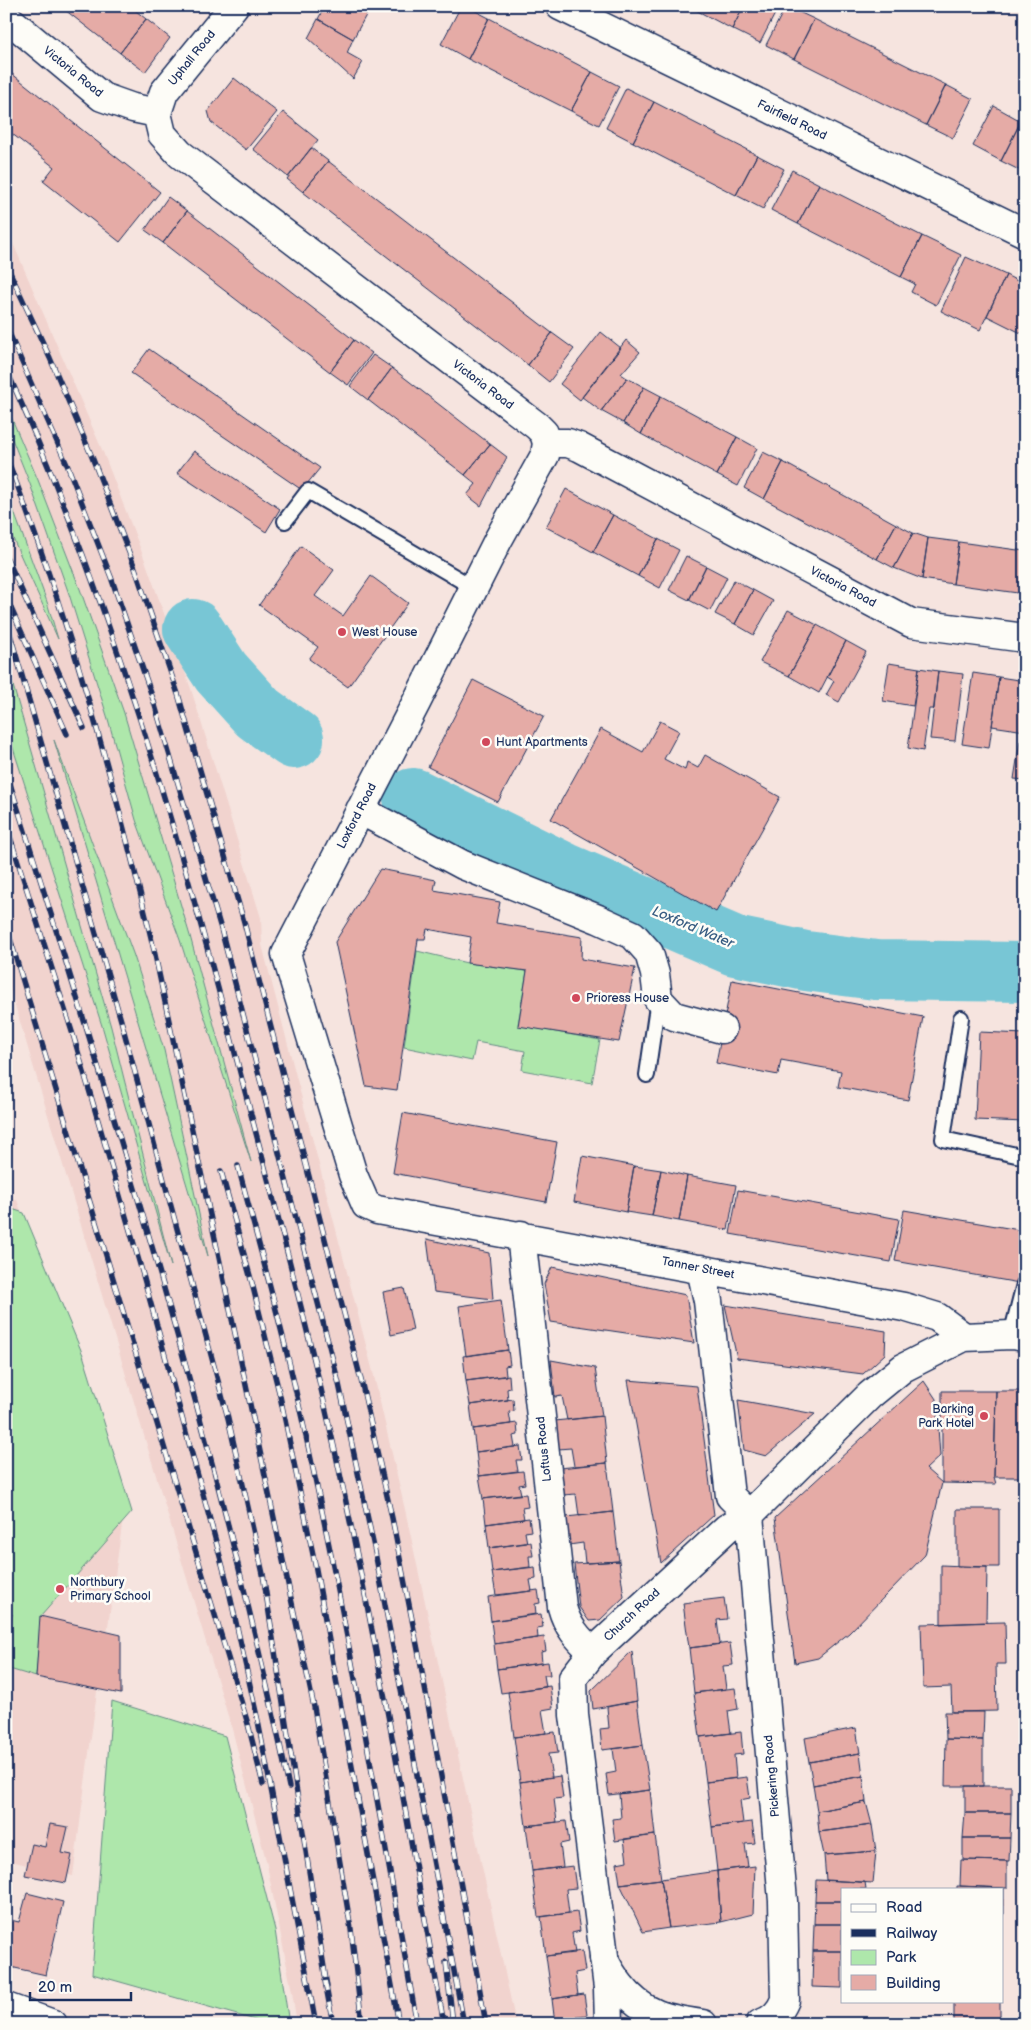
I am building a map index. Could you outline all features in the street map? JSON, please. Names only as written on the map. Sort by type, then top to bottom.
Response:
[{"type":"street","name":"Uphall Road","points":[[158,113],[164,92],[234,6]]},
{"type":"street","name":"Fairfield Road","points":[[560,6],[1025,233]]},
{"type":"street","name":"Victoria Road","points":[[6,16],[102,96],[133,108],[158,113],[162,134],[180,154],[537,426],[544,433],[547,443],[568,443],[579,448],[911,623],[1025,638]]},
{"type":"street","name":"Loxford Road","points":[[366,1205],[353,1175],[286,954],[498,540],[545,455],[547,443]]},
{"type":"street","points":[[360,810],[463,866],[598,919],[633,935],[649,953],[655,974],[658,999],[674,1016],[722,1029]]},
{"type":"street","name":"Tanner Street","points":[[366,1205],[377,1210],[412,1218],[521,1235],[918,1310],[937,1317],[964,1337]]},
{"type":"street","name":"Loftus Road","points":[[521,1235],[562,1607],[566,1621],[572,1630],[593,1652]]},
{"type":"street","points":[[701,1269],[708,1301],[730,1496],[749,1515]]},
{"type":"street","points":[[964,1337],[1018,1336]]},
{"type":"street","name":"Church Road","points":[[609,2024],[608,1988],[572,1688],[573,1678],[578,1669],[593,1652],[727,1528],[749,1515],[870,1395],[903,1368],[964,1337]]},
{"type":"street","name":"Pickering Road","points":[[749,1515],[783,1901],[785,2000],[781,2009],[764,2023]]},
{"type":"street","points":[[604,1958],[609,1971],[626,1993],[645,2009],[666,2018],[703,2024]]},
{"type":"street","points":[[6,2007],[53,2024]]},
{"type":"lane","points":[[285,521],[308,491],[474,588]]},
{"type":"lane","points":[[647,1075],[658,999]]},
{"type":"lane","points":[[961,1018],[942,1139],[1025,1157]]},
{"type":"lane","points":[[1018,1336],[1024,1284]]},
{"type":"shaded area","points":[[6,227],[103,452],[146,563],[191,689],[261,918],[262,945],[374,1376],[406,1514],[516,2024],[297,2024],[266,1860],[232,1729],[6,975],[6,726],[103,1029],[165,1244],[111,1027],[6,661],[6,523],[55,632],[47,602],[6,490],[6,424],[30,484],[69,594],[108,719],[136,820],[180,940],[244,1141],[190,936],[124,713],[80,589],[38,480],[6,405]],"holes":[[[58,751],[134,956],[164,1050],[205,1247]]]},
{"type":"shaded area","name":"Northbury Primary School","points":[[6,1197],[17,1200],[125,1503],[101,1677],[99,1676],[73,1876],[6,1860]]},
{"type":"green space","points":[[6,405],[38,480],[80,589],[124,713],[190,936],[251,1162],[180,940],[136,820],[108,719],[69,594],[30,484],[6,424]]},
{"type":"green space","points":[[6,490],[47,602],[58,639],[6,523]]},
{"type":"green space","points":[[6,661],[111,1027],[171,1266],[103,1029],[6,726]]},
{"type":"green space","points":[[54,740],[134,956],[164,1050],[208,1256]]},
{"type":"green space","points":[[417,951],[467,963],[527,971],[518,1025],[600,1040],[592,1083],[522,1070],[525,1051],[476,1042],[472,1061],[404,1047]]},
{"type":"green space","points":[[6,1207],[24,1213],[83,1355],[132,1512],[41,1616],[36,1677],[6,1668],[6,1617],[10,1600],[6,1599]]},
{"type":"green space","points":[[112,1701],[225,1736],[275,1930],[289,2024],[269,2024],[92,1974]]},
{"type":"building","points":[[60,6],[130,6],[146,19],[120,53]]},
{"type":"building","points":[[325,6],[371,6],[353,39],[318,19]]},
{"type":"building","points":[[461,6],[466,6],[489,18],[468,59],[441,44]]},
{"type":"building","points":[[688,6],[744,6],[732,29]]},
{"type":"building","points":[[744,6],[779,6],[760,43],[732,29]]},
{"type":"building","points":[[786,6],[814,19],[794,59],[766,45]]},
{"type":"building","points":[[489,18],[592,72],[571,111],[468,59]]},
{"type":"building","points":[[146,19],[170,38],[145,72],[120,53]]},
{"type":"building","points":[[318,19],[353,39],[347,53],[363,62],[353,79],[308,38]]},
{"type":"building","points":[[814,19],[946,85],[926,125],[794,59]]},
{"type":"building","points":[[6,69],[160,192],[120,242],[43,181],[54,167],[6,129],[6,116],[8,114],[6,112]]},
{"type":"building","points":[[592,72],[619,86],[599,125],[571,111]]},
{"type":"building","points":[[234,78],[277,112],[246,150],[211,122],[208,111]]},
{"type":"building","points":[[946,85],[973,99],[953,138],[926,125]]},
{"type":"building","points":[[626,88],[654,102],[633,142],[606,128]]},
{"type":"building","points":[[654,102],[757,155],[736,195],[633,142]]},
{"type":"building","points":[[994,106],[1021,121],[1001,161],[973,146]]},
{"type":"building","points":[[283,112],[318,140],[288,177],[253,149]]},
{"type":"building","points":[[1021,121],[1025,123],[1025,173],[1001,161]]},
{"type":"building","points":[[311,148],[328,161],[303,192],[287,179]]},
{"type":"building","points":[[757,155],[784,169],[763,209],[736,195]]},
{"type":"building","points":[[328,161],[552,333],[528,365],[303,192]]},
{"type":"building","points":[[792,170],[819,184],[798,224],[771,210]]},
{"type":"building","points":[[819,184],[922,236],[901,277],[798,224]]},
{"type":"building","points":[[168,197],[187,211],[163,243],[145,230]]},
{"type":"building","points":[[187,211],[354,340],[330,372],[163,243]]},
{"type":"building","points":[[922,236],[961,255],[936,305],[911,292],[915,284],[901,277]]},
{"type":"building","points":[[966,257],[1006,275],[980,330],[941,311]]},
{"type":"building","points":[[1006,275],[1025,285],[1025,335],[987,316]]},
{"type":"building","points":[[601,332],[621,348],[580,400],[560,384]]},
{"type":"building","points":[[552,333],[574,349],[549,382],[528,365]]},
{"type":"building","points":[[354,340],[372,353],[348,385],[330,372]]},
{"type":"building","points":[[626,340],[640,352],[621,374],[627,378],[601,411],[582,397]]},
{"type":"building","points":[[149,349],[320,468],[302,490],[131,373]]},
{"type":"building","points":[[373,355],[392,368],[368,400],[350,386]]},
{"type":"building","points":[[392,368],[490,444],[465,475],[368,400]]},
{"type":"building","points":[[627,378],[644,387],[623,423],[601,411]]},
{"type":"building","points":[[644,387],[661,396],[641,434],[623,423]]},
{"type":"building","points":[[661,396],[737,437],[717,475],[641,434]]},
{"type":"building","points":[[737,437],[757,448],[738,486],[717,475]]},
{"type":"building","points":[[490,444],[507,457],[481,506],[467,495],[476,484],[465,475]]},
{"type":"building","points":[[194,451],[280,509],[266,532],[177,473]]},
{"type":"building","points":[[763,452],[783,462],[764,499],[744,488]]},
{"type":"building","points":[[783,462],[896,524],[877,559],[764,499]]},
{"type":"building","points":[[566,489],[613,515],[593,552],[546,527]]},
{"type":"building","points":[[613,515],[658,539],[638,576],[593,552]]},
{"type":"building","points":[[896,524],[913,533],[894,568],[877,559]]},
{"type":"building","points":[[913,533],[928,538],[922,579],[894,568]]},
{"type":"building","points":[[928,538],[959,542],[953,584],[922,579]]},
{"type":"building","points":[[658,539],[679,550],[660,588],[638,576]]},
{"type":"building","points":[[959,542],[1025,551],[1025,594],[953,584]]},
{"type":"building","name":"West House","points":[[301,546],[334,570],[315,596],[343,616],[371,576],[408,603],[348,687],[309,659],[318,647],[259,605]]},
{"type":"building","points":[[686,556],[706,566],[689,600],[669,590]]},
{"type":"building","points":[[706,566],[727,577],[710,611],[689,600]]},
{"type":"building","points":[[734,580],[753,590],[735,624],[715,614]]},
{"type":"building","points":[[753,590],[773,601],[754,635],[735,624]]},
{"type":"building","points":[[788,610],[817,625],[789,676],[760,662]]},
{"type":"building","points":[[817,625],[846,641],[819,693],[789,676]]},
{"type":"building","points":[[846,641],[866,652],[839,702],[826,695],[834,681],[827,677]]},
{"type":"building","points":[[889,663],[919,668],[913,706],[883,701]]},
{"type":"building","points":[[919,668],[938,671],[934,709],[929,709],[923,751],[908,748]]},
{"type":"building","points":[[938,671],[963,674],[955,741],[930,739]]},
{"type":"building","points":[[973,673],[999,677],[989,748],[962,744]]},
{"type":"building","points":[[999,677],[1025,681],[1025,731],[992,726]]},
{"type":"building","name":"Hunt Apartments","points":[[473,680],[544,716],[498,802],[428,767]]},
{"type":"building","points":[[660,721],[679,731],[664,759],[685,770],[687,762],[698,768],[705,755],[780,797],[716,912],[551,819],[601,729],[643,752]]},
{"type":"building","points":[[1020,741],[1025,742],[1025,780],[1014,779]]},
{"type":"building","name":"Prioress House","points":[[380,869],[436,880],[434,890],[500,902],[496,923],[582,937],[581,959],[635,968],[619,1042],[518,1026],[527,971],[467,963],[471,937],[427,929],[425,939],[418,939],[397,1090],[366,1086],[335,942]]},
{"type":"building","points":[[732,980],[923,1017],[908,1100],[838,1087],[841,1071],[781,1060],[778,1075],[716,1063]]},
{"type":"building","points":[[979,1032],[1025,1034],[1025,1122],[975,1120]]},
{"type":"building","points":[[403,1113],[557,1142],[546,1202],[393,1173]]},
{"type":"building","points":[[582,1156],[634,1166],[626,1212],[574,1202]]},
{"type":"building","points":[[634,1166],[661,1170],[652,1216],[626,1212]]},
{"type":"building","points":[[661,1170],[687,1176],[679,1221],[652,1216]]},
{"type":"building","points":[[687,1176],[736,1185],[728,1230],[679,1221]]},
{"type":"building","points":[[738,1190],[899,1219],[891,1262],[730,1234]]},
{"type":"building","points":[[904,1210],[1025,1231],[1025,1284],[895,1261]]},
{"type":"building","points":[[427,1239],[489,1253],[493,1299],[434,1292]]},
{"type":"building","points":[[552,1267],[686,1295],[694,1343],[551,1322],[544,1284]]},
{"type":"building","points":[[404,1288],[413,1330],[391,1335],[383,1292]]},
{"type":"building","points":[[501,1300],[508,1350],[466,1356],[459,1306]]},
{"type":"building","points":[[725,1305],[886,1331],[885,1354],[863,1374],[737,1358]]},
{"type":"building","points":[[508,1350],[510,1365],[505,1366],[506,1376],[466,1381],[463,1356]]},
{"type":"building","points":[[551,1360],[595,1368],[602,1416],[567,1420],[562,1396],[555,1397]]},
{"type":"building","points":[[509,1375],[510,1388],[507,1389],[508,1400],[470,1405],[466,1381]]},
{"type":"building","points":[[628,1380],[697,1386],[714,1515],[661,1563]]},
{"type":"building","points":[[924,1381],[936,1399],[940,1456],[926,1469],[942,1483],[925,1555],[849,1633],[818,1658],[795,1663],[775,1518]]},
{"type":"building","points":[[942,1391],[996,1391],[994,1477],[996,1484],[942,1483]]},
{"type":"building","points":[[996,1391],[1025,1391],[1025,1437],[1020,1437],[1020,1477],[994,1477]]},
{"type":"building","points":[[513,1399],[514,1411],[509,1412],[511,1424],[473,1429],[470,1405]]},
{"type":"building","points":[[738,1400],[815,1414],[766,1456],[744,1450]]},
{"type":"building","points":[[602,1416],[607,1463],[574,1466],[571,1448],[558,1449],[555,1421]]},
{"type":"building","points":[[517,1423],[518,1435],[513,1436],[515,1447],[476,1452],[473,1429]]},
{"type":"building","points":[[520,1446],[522,1460],[516,1460],[518,1471],[479,1476],[476,1452]]},
{"type":"building","points":[[607,1463],[613,1512],[579,1516],[576,1494],[563,1495],[560,1468]]},
{"type":"building","points":[[523,1471],[525,1484],[519,1485],[521,1494],[483,1499],[479,1476]]},
{"type":"building","points":[[526,1494],[528,1507],[522,1508],[524,1519],[486,1524],[483,1499]]},
{"type":"building","points":[[957,1509],[999,1509],[999,1567],[957,1567]]},
{"type":"building","points":[[613,1512],[619,1561],[585,1563],[583,1543],[569,1545],[566,1517]]},
{"type":"building","points":[[529,1518],[531,1531],[525,1532],[527,1543],[489,1548],[486,1524]]},
{"type":"building","points":[[531,1542],[533,1556],[529,1556],[530,1567],[492,1572],[489,1548]]},
{"type":"building","points":[[619,1561],[624,1597],[600,1620],[589,1621],[579,1607],[574,1564]]},
{"type":"building","points":[[941,1565],[987,1567],[986,1622],[941,1624]]},
{"type":"building","points":[[535,1567],[536,1579],[530,1580],[532,1591],[496,1595],[492,1572]]},
{"type":"building","points":[[538,1590],[540,1603],[535,1604],[536,1614],[491,1621],[488,1597]]},
{"type":"building","points":[[724,1598],[727,1619],[717,1620],[720,1644],[689,1648],[683,1603]]},
{"type":"building","points":[[6,1612],[12,1614],[6,1646]]},
{"type":"building","points":[[541,1614],[543,1627],[537,1628],[538,1638],[494,1644],[491,1621]]},
{"type":"building","points":[[40,1616],[121,1635],[121,1694],[36,1677]]},
{"type":"building","points":[[1005,1622],[1006,1664],[996,1664],[997,1711],[952,1712],[951,1687],[923,1688],[921,1624]]},
{"type":"building","points":[[544,1637],[546,1651],[541,1652],[542,1663],[497,1669],[494,1644]]},
{"type":"building","points":[[730,1643],[733,1665],[723,1666],[726,1689],[694,1693],[689,1648]]},
{"type":"building","points":[[632,1651],[637,1701],[593,1709],[591,1691]]},
{"type":"building","points":[[548,1662],[550,1675],[544,1675],[546,1687],[501,1693],[497,1669]]},
{"type":"building","points":[[550,1686],[553,1708],[542,1710],[546,1733],[514,1737],[508,1692]]},
{"type":"building","points":[[735,1688],[738,1709],[728,1711],[731,1733],[700,1737],[694,1693]]},
{"type":"building","points":[[637,1701],[643,1745],[602,1750],[600,1729],[609,1728],[607,1707]]},
{"type":"building","points":[[945,1712],[984,1712],[983,1740],[946,1739]]},
{"type":"building","points":[[856,1728],[860,1753],[809,1762],[805,1738]]},
{"type":"building","points":[[555,1732],[558,1753],[548,1754],[552,1777],[520,1782],[514,1737]]},
{"type":"building","points":[[741,1732],[743,1754],[734,1755],[736,1778],[706,1782],[700,1737]]},
{"type":"building","points":[[946,1739],[983,1740],[983,1786],[945,1786]]},
{"type":"building","points":[[643,1745],[650,1790],[609,1795],[606,1774],[616,1772],[613,1749]]},
{"type":"building","points":[[860,1753],[863,1776],[813,1785],[809,1762]]},
{"type":"building","points":[[560,1776],[563,1798],[554,1799],[557,1822],[526,1826],[520,1782]]},
{"type":"building","points":[[863,1776],[866,1802],[817,1811],[813,1785]]},
{"type":"building","points":[[747,1777],[750,1798],[740,1800],[743,1823],[712,1827],[706,1782]]},
{"type":"building","points":[[965,1786],[1011,1786],[1011,1813],[965,1813]]},
{"type":"building","points":[[650,1790],[655,1835],[615,1841],[612,1819],[621,1818],[619,1794]]},
{"type":"building","points":[[866,1802],[872,1825],[819,1832],[817,1811]]},
{"type":"building","points":[[965,1813],[1011,1813],[1010,1838],[963,1838]]},
{"type":"building","points":[[566,1821],[569,1842],[560,1844],[563,1867],[532,1871],[526,1826]]},
{"type":"building","points":[[752,1822],[755,1843],[745,1844],[748,1867],[717,1871],[712,1827]]},
{"type":"building","points":[[50,1824],[68,1827],[62,1853],[72,1855],[66,1883],[25,1875],[32,1844],[45,1847]]},
{"type":"building","points":[[872,1825],[876,1851],[824,1855],[819,1832]]},
{"type":"building","points":[[655,1835],[661,1879],[620,1884],[617,1863],[627,1861],[624,1839]]},
{"type":"building","points":[[963,1838],[1010,1838],[1009,1861],[963,1860]]},
{"type":"building","points":[[876,1851],[873,1883],[826,1880],[824,1855]]},
{"type":"building","points":[[961,1860],[1007,1861],[1007,1888],[960,1886]]},
{"type":"building","points":[[573,1866],[576,1888],[566,1889],[569,1913],[538,1917],[532,1871]]},
{"type":"building","points":[[755,1866],[753,1914],[721,1922],[717,1871]]},
{"type":"building","points":[[717,1871],[721,1922],[669,1928],[661,1879]]},
{"type":"building","points":[[661,1879],[669,1928],[643,1932],[620,1884]]},
{"type":"building","points":[[816,1880],[865,1882],[866,1888],[841,1888],[841,1901],[815,1901]]},
{"type":"building","points":[[957,1886],[1004,1888],[957,1888]]},
{"type":"building","points":[[27,1893],[63,1902],[46,1975],[6,1966],[6,1919],[19,1922]]},
{"type":"building","points":[[815,1901],[841,1901],[841,1924],[814,1924]]},
{"type":"building","points":[[577,1912],[580,1931],[572,1933],[575,1953],[546,1956],[541,1917]]},
{"type":"building","points":[[814,1924],[841,1924],[841,1951],[813,1951]]},
{"type":"building","points":[[582,1951],[585,1971],[575,1973],[578,1995],[552,1999],[546,1956]]},
{"type":"building","points":[[813,1951],[841,1951],[841,1988],[812,1987]]},
{"type":"building","points":[[584,1994],[587,2015],[577,2016],[578,2024],[555,2024],[552,1999]]},
{"type":"building","points":[[954,2002],[1000,2002],[1000,2022],[954,2021]]},
{"type":"building","points":[[954,2021],[1000,2022],[1000,2024],[954,2024]]},
{"type":"waterway","name":"Loxford Water","points":[[193,629],[221,672],[258,713],[294,739]]},
{"type":"waterway","name":"Loxford Water","points":[[413,798],[563,872],[735,946],[806,961],[876,970],[1025,972]]},
{"type":"railway","points":[[6,264],[50,358],[92,457],[135,568],[178,694],[244,922],[361,1380],[392,1518],[419,1655],[486,2024]]},
{"type":"railway","points":[[6,326],[68,467],[111,577],[154,702],[221,929],[339,1384],[375,1552],[464,2024]]},
{"type":"railway","points":[[6,369],[78,542],[140,719],[194,899],[283,1234],[339,1468],[386,1706],[444,2024]]},
{"type":"railway","points":[[6,456],[50,577],[89,700],[154,950],[314,1707],[351,1929],[362,2024]]},
{"type":"railway","points":[[6,556],[84,728]]},
{"type":"railway","points":[[6,597],[67,734]]},
{"type":"railway","points":[[6,620],[122,1024],[228,1418],[263,1574],[327,1987]]},
{"type":"railway","points":[[6,771],[123,1149],[196,1402],[261,1658],[289,1787]]},
{"type":"railway","points":[[6,824],[74,1038],[143,1275],[227,1582],[258,1721],[316,2024]]},
{"type":"railway","points":[[6,925],[248,1724],[263,1784]]},
{"type":"railway","points":[[238,1166],[283,1335],[330,1549],[417,2024]]},
{"type":"railway","points":[[221,1171],[252,1283],[280,1396],[315,1564],[399,2024]]},
{"type":"railway","points":[[446,1962],[453,2024]]},
{"type":"railway","points":[[325,1981],[333,2024]]},
{"type":"place","name":"West House","points":[[342,632]]},
{"type":"place","name":"Hunt Apartments","points":[[486,742]]},
{"type":"place","name":"Prioress House","points":[[576,998]]},
{"type":"place","name":"Barking Park Hotel","points":[[984,1416]]},
{"type":"place","name":"Northbury Primary School","points":[[60,1589]]}]
